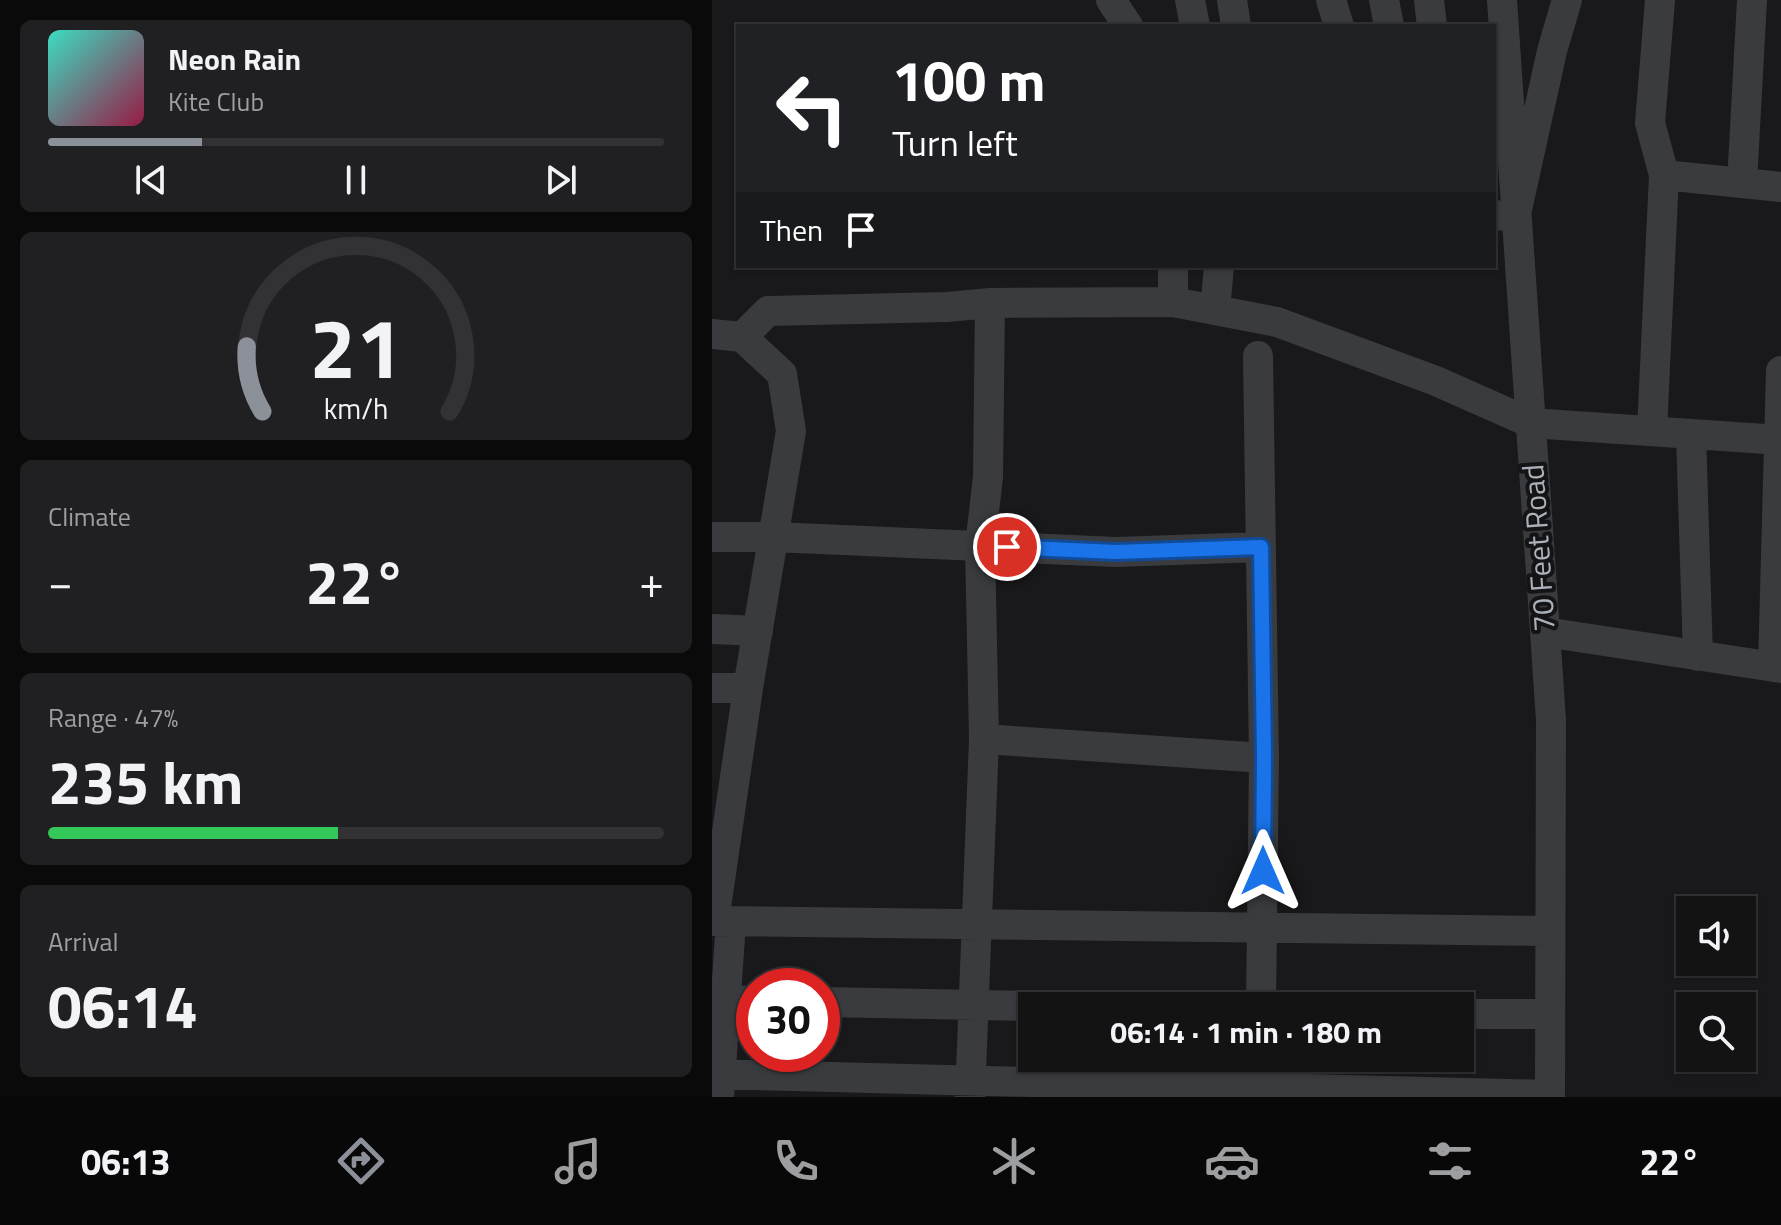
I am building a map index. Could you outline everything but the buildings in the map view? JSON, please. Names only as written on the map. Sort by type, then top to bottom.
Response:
[{"type":"street","points":[[1190,0],[1195,24]]},
{"type":"street","points":[[1232,0],[1236,24]]},
{"type":"street","points":[[1331,0],[1338,24]]},
{"type":"street","points":[[1384,0],[1389,24]]},
{"type":"street","points":[[1429,0],[1432,24]]},
{"type":"street","name":"70 Feet Road","points":[[1502,0],[1505,215],[1531,423],[1551,720],[1550,1096]]},
{"type":"street","points":[[1505,215],[1567,0]]},
{"type":"street","points":[[1652,431],[1664,175],[1650,123],[1660,0]]},
{"type":"street","points":[[1742,183],[1752,0]]},
{"type":"street","points":[[1664,175],[1781,187]]},
{"type":"street","points":[[1173,268],[1173,302]]},
{"type":"street","points":[[1215,310],[1219,268]]},
{"type":"street","points":[[742,337],[768,311],[947,307],[990,303],[1173,302],[1277,322],[1436,381],[1531,423],[1780,440]]},
{"type":"street","points":[[970,1089],[984,739],[980,546],[988,477],[990,303]]},
{"type":"street","points":[[712,334],[742,337],[782,374],[791,431],[748,688],[719,921],[731,1001],[717,1082],[970,1089],[1259,1081],[1550,1096]]},
{"type":"street","points":[[1258,356],[1264,758],[1261,992]]},
{"type":"street","points":[[1545,632],[1777,668],[1781,371]]},
{"type":"street","points":[[1691,434],[1698,656]]},
{"type":"street","points":[[712,537],[1116,552],[1261,547]]},
{"type":"street","points":[[712,629],[758,631]]},
{"type":"street","points":[[712,688],[748,688]]},
{"type":"street","points":[[984,739],[1264,758]]},
{"type":"street","points":[[719,921],[1550,931]]},
{"type":"street","points":[[840,1002],[1018,1006]]},
{"type":"street","points":[[1474,1014],[1550,1014]]},
{"type":"route","points":[[1007,547],[1116,552],[1261,547],[1263,871]]}]
